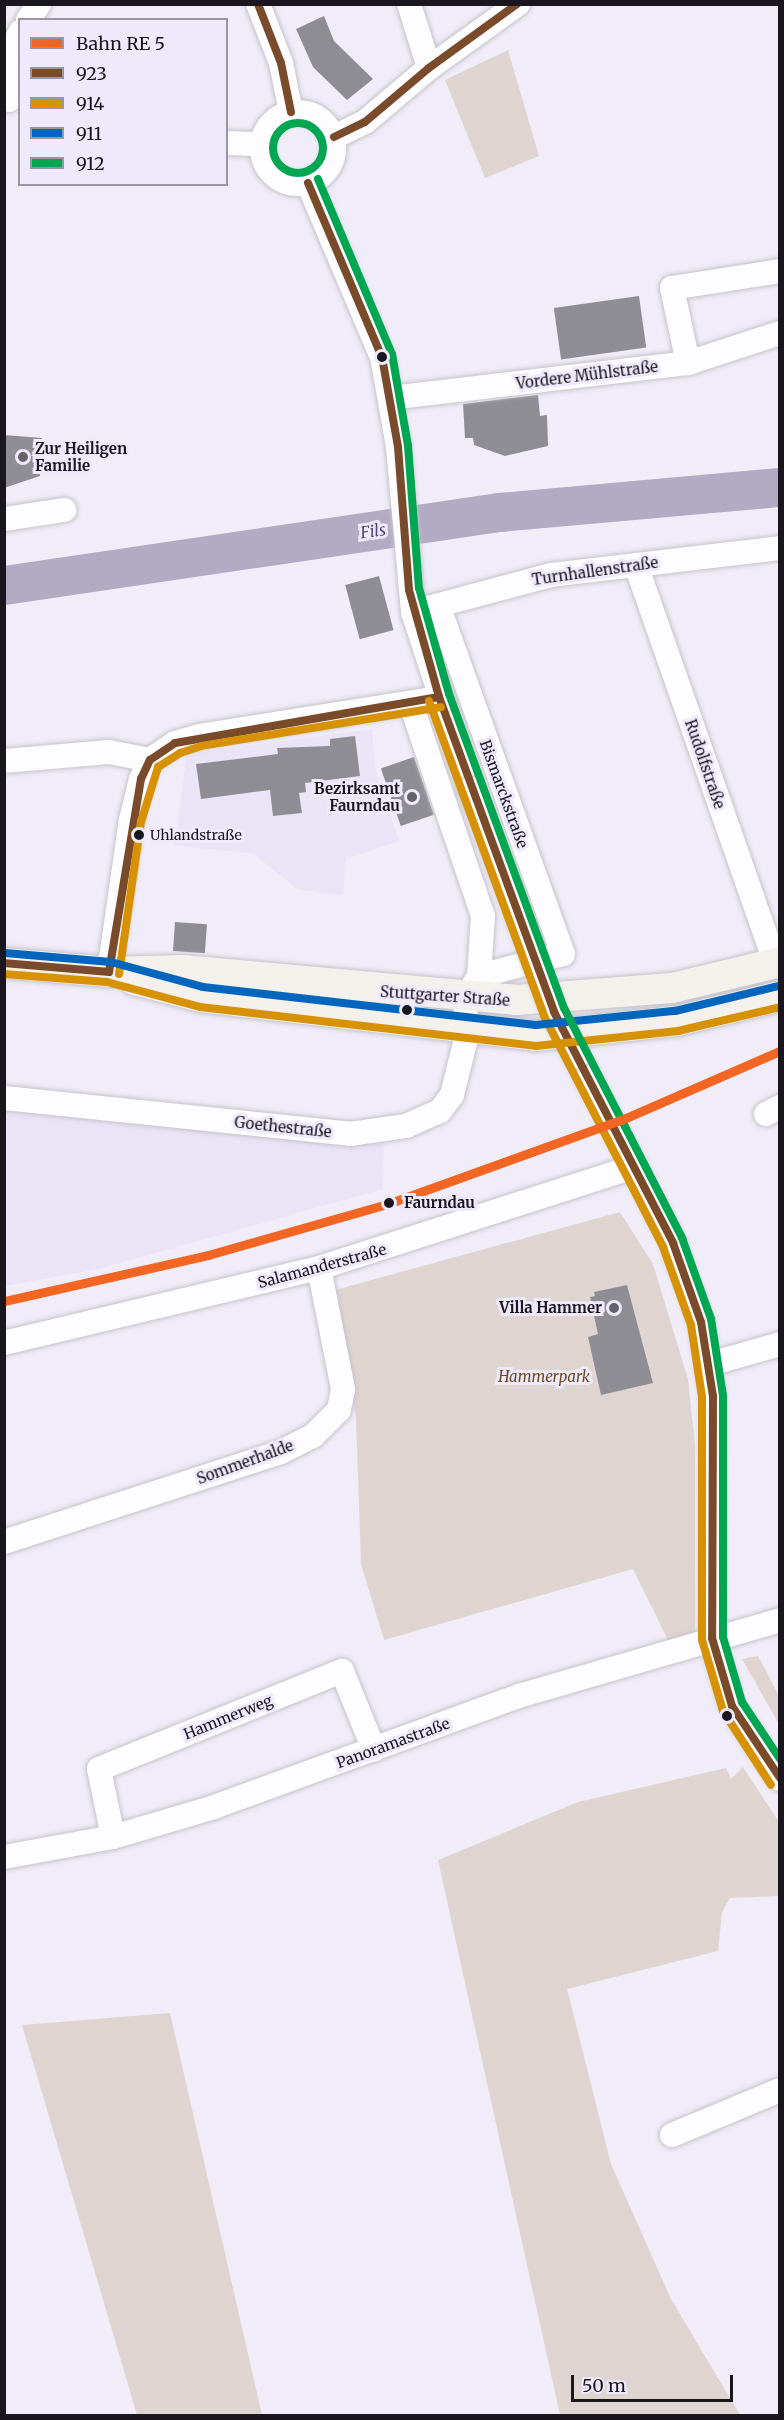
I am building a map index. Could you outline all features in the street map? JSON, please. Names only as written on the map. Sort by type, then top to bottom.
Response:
[{"type":"main road","name":"Stuttgarter Straße","points":[[4,963],[109,972],[201,997],[471,1000],[600,996],[672,988],[774,955]]},
{"type":"main road","name":"Stuttgarter Straße","points":[[471,1000],[536,1036],[601,1031],[677,1021],[780,996]]},
{"type":"street","points":[[29,18],[39,4]]},
{"type":"street","points":[[258,4],[281,63],[291,112]]},
{"type":"street","points":[[409,4],[429,68]]},
{"type":"street","points":[[334,137],[364,122],[429,68],[518,4]]},
{"type":"street","points":[[11,101],[8,56],[18,36]]},
{"type":"street","points":[[291,112],[322,119],[334,137],[333,160],[308,183],[285,182],[275,176],[262,156],[262,144],[271,123],[291,112]]},
{"type":"street","points":[[228,143],[262,144]]},
{"type":"street","name":"Bismarckstraße","points":[[308,183],[371,325],[390,398],[414,612],[471,789],[554,1012],[673,1243],[701,1322],[710,1365],[715,1478],[712,1638],[732,1706],[780,1779]]},
{"type":"street","points":[[688,363],[672,288],[779,275]]},
{"type":"street","name":"Vordere Mühlstraße","points":[[390,398],[688,363],[780,333]]},
{"type":"street","points":[[4,519],[64,510]]},
{"type":"street","name":"Turnhallenstraße","points":[[414,612],[551,575],[780,548]]},
{"type":"street","name":"Rudolfstraße","points":[[636,565],[774,955]]},
{"type":"street","name":"Bismarckstraße","points":[[438,605],[563,954],[471,1000]]},
{"type":"street","points":[[109,972],[131,820],[141,779],[150,760],[175,743],[199,736],[411,704],[440,697]]},
{"type":"street","points":[[411,704],[483,916],[471,1000]]},
{"type":"street","points":[[4,761],[109,753],[150,760]]},
{"type":"street","name":"Goethestraße","points":[[4,1098],[350,1134],[377,1132],[406,1126],[440,1111],[452,1095],[471,1000]]},
{"type":"street","name":"Salamanderstraße","points":[[4,1342],[319,1268],[453,1228],[634,1167]]},
{"type":"street","name":"Sommerhalde","points":[[4,1542],[281,1452],[314,1435],[339,1410],[343,1389],[319,1268]]},
{"type":"street","points":[[710,1365],[738,1359],[772,1347]]},
{"type":"street","name":"Panoramastraße","points":[[4,1857],[113,1837],[374,1750],[519,1696],[780,1620]]},
{"type":"street","name":"Hammerweg","points":[[113,1837],[99,1769],[342,1671],[374,1750]]},
{"type":"street","points":[[672,2135],[780,2090]]},
{"type":"shaded area","points":[[372,729],[375,767],[399,841],[346,859],[343,896],[297,889],[254,854],[174,845],[187,754]]},
{"type":"shaded area","points":[[4,1104],[384,1139],[383,1189],[102,1268],[5,1286]]},
{"type":"green space","points":[[508,50],[539,156],[485,178],[445,80]]},
{"type":"green space","name":"Hammerpark","points":[[620,1212],[653,1264],[688,1379],[695,1444],[695,1639],[669,1642],[633,1569],[384,1640],[361,1564],[356,1418],[335,1290]]},
{"type":"green space","points":[[758,1656],[779,1696],[779,1724],[742,1659]]},
{"type":"green space","points":[[743,1767],[779,1822],[779,1896],[730,1898],[722,1912],[718,1951],[567,1989],[611,2164],[671,2299],[740,2415],[560,2415],[438,1860],[578,1802],[726,1768],[731,1779]]},
{"type":"green space","points":[[170,2013],[262,2415],[137,2415],[22,2025]]},
{"type":"building","points":[[324,16],[334,41],[373,79],[347,100],[313,67],[296,29]]},
{"type":"building","points":[[639,296],[646,347],[561,359],[554,308]]},
{"type":"building","points":[[538,395],[540,416],[547,415],[548,446],[505,456],[474,445],[473,438],[465,438],[463,404]]},
{"type":"building","name":"Zur Heiligen Familie","points":[[4,435],[42,438],[40,476],[4,488]]},
{"type":"building","points":[[379,576],[393,630],[360,639],[345,585]]},
{"type":"building","points":[[355,736],[360,776],[305,783],[306,792],[299,793],[302,813],[273,816],[270,790],[201,799],[196,764],[278,754],[277,748],[330,746],[330,739]]},
{"type":"building","name":"Bezirksamt Faurndau","points":[[414,757],[434,815],[401,826],[381,768]]},
{"type":"building","points":[[175,922],[207,924],[205,953],[173,951]]},
{"type":"building","points":[[627,1285],[653,1383],[601,1395],[588,1337],[598,1334],[590,1297],[595,1296],[594,1292]]},
{"type":"waterway","name":"Fils","points":[[4,585],[499,512],[780,487]]},
{"type":"transit line","name":"923","points":[[258,4],[281,63],[291,112]]},
{"type":"transit line","name":"923","points":[[334,137],[365,122],[429,68],[517,4]]},
{"type":"transit line","name":"912","points":[[298,123],[316,130],[323,148],[316,166],[298,173],[280,166],[273,148],[280,130],[298,123]]},
{"type":"transit line","name":"912","points":[[318,179],[392,354],[408,446],[419,588],[449,694],[564,1008],[682,1238],[711,1319],[723,1396],[723,1637],[742,1702],[780,1759]]},
{"type":"transit line","name":"923","points":[[308,183],[382,357],[398,447],[409,590],[439,697],[554,1012],[673,1243],[701,1322],[713,1396],[712,1638],[732,1706],[780,1778]]},
{"type":"transit line","name":"923","points":[[4,963],[109,972],[141,779],[150,760],[175,743],[439,697]]},
{"type":"transit line","name":"914","points":[[429,701],[544,1016],[663,1247],[691,1325],[702,1397],[702,1640],[723,1711],[771,1785]]},
{"type":"transit line","name":"914","points":[[119,974],[141,822],[158,767],[180,753],[201,746],[441,707]]},
{"type":"transit line","name":"911","points":[[5,953],[111,962],[203,987],[536,1025],[675,1011],[778,986]]},
{"type":"transit line","name":"914","points":[[4,974],[107,982],[200,1007],[536,1046],[678,1031],[780,1007]]},
{"type":"transit line","points":[[4,1301],[208,1255],[390,1203],[621,1120],[780,1051]]},
{"type":"place","name":"Zur Heiligen Familie","points":[[23,457]]},
{"type":"place","name":"Bezirksamt Faurndau","points":[[412,797]]},
{"type":"place","name":"Uhlandstraße","points":[[139,835]]},
{"type":"place","name":"Faurndau","points":[[389,1203]]},
{"type":"place","name":"Villa Hammer","points":[[614,1308]]}]
